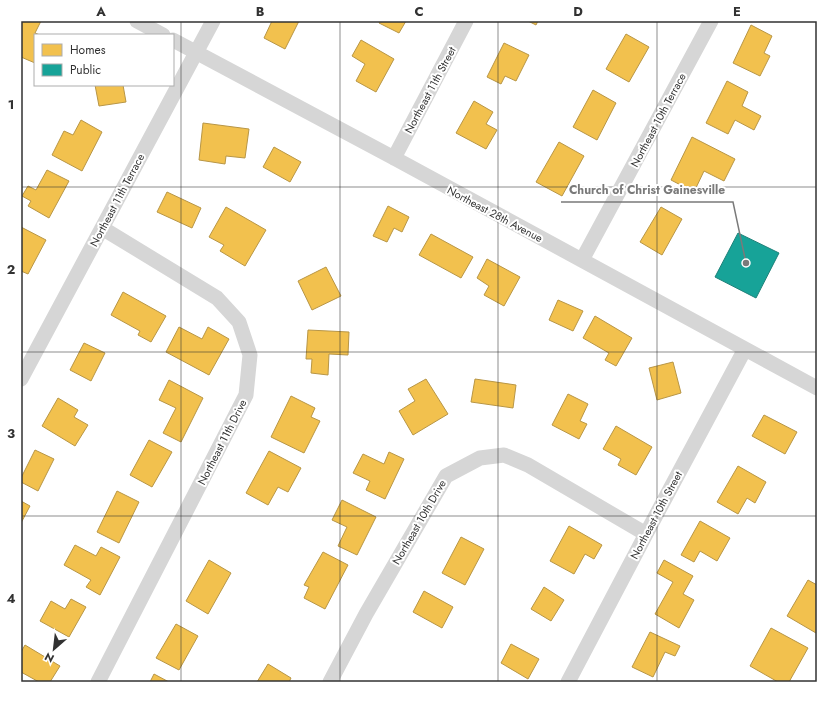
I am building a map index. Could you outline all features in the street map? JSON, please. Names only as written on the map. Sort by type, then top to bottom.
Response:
[{"type":"street","points":[[137,21],[161,34]]},
{"type":"street","name":"Northeast 11th Terrace","points":[[21,379],[213,21]]},
{"type":"street","name":"Northeast 11th Street","points":[[394,158],[466,21]]},
{"type":"street","name":"Northeast 10th Terrace","points":[[582,260],[711,21]]},
{"type":"street","name":"Northeast 28th Avenue","points":[[174,41],[394,158],[817,388]]},
{"type":"street","name":"Northeast 11th Drive","points":[[98,682],[246,395],[250,355],[239,322],[216,298],[102,228]]},
{"type":"street","name":"Northeast 10th Street","points":[[568,682],[745,349]]},
{"type":"street","name":"Northeast 10th Drive","points":[[330,682],[366,614],[446,476],[480,458],[504,455],[528,465],[646,534]]},
{"type":"building: Homes","points":[[21,21],[41,21],[35,33],[38,34],[34,34],[34,63],[21,57]]},
{"type":"building: Homes","points":[[272,21],[299,21],[285,49],[264,38]]},
{"type":"building: Homes","points":[[380,21],[406,21],[399,33],[379,23]]},
{"type":"building: Homes","points":[[528,21],[538,21],[536,25]]},
{"type":"building: Homes","points":[[751,25],[772,36],[764,53],[770,56],[760,76],[733,63]]},
{"type":"building: Homes","points":[[626,34],[649,47],[629,82],[606,69]]},
{"type":"building: Homes","points":[[361,40],[394,59],[376,92],[356,81],[365,64],[352,56]]},
{"type":"building: Homes","points":[[504,43],[529,55],[516,81],[505,76],[501,84],[487,77]]},
{"type":"building: Homes","points":[[727,81],[748,92],[742,106],[761,116],[754,130],[735,120],[728,134],[706,123]]},
{"type":"building: Homes","points":[[95,86],[123,86],[126,102],[99,106]]},
{"type":"building: Homes","points":[[593,90],[616,103],[597,140],[573,127]]},
{"type":"building: Homes","points":[[474,101],[493,112],[486,124],[497,130],[486,149],[456,133]]},
{"type":"building: Homes","points":[[81,120],[102,132],[82,171],[52,155],[64,131],[73,135]]},
{"type":"building: Homes","points":[[203,123],[249,129],[245,158],[226,156],[225,164],[199,160]]},
{"type":"building: Homes","points":[[692,137],[735,159],[724,181],[704,171],[694,192],[671,180]]},
{"type":"building: Homes","points":[[559,142],[584,156],[562,196],[536,182]]},
{"type":"building: Homes","points":[[274,147],[301,162],[290,182],[263,167]]},
{"type":"building: Homes","points":[[47,170],[69,181],[49,218],[28,206],[31,201],[22,196],[28,186],[36,190]]},
{"type":"building: Homes","points":[[167,192],[201,208],[192,228],[157,212]]},
{"type":"building: Homes","points":[[388,206],[409,217],[402,232],[394,228],[387,242],[373,236]]},
{"type":"building: Homes","points":[[226,207],[266,230],[245,266],[220,251],[224,245],[209,237]]},
{"type":"building: Homes","points":[[661,207],[682,219],[662,255],[640,242]]},
{"type":"building: Homes","points":[[21,227],[46,240],[28,274],[21,271]]},
{"type":"building: Homes","points":[[431,234],[473,257],[461,278],[419,255]]},
{"type":"building: Homes","points":[[487,259],[520,277],[504,306],[484,295],[489,286],[477,278]]},
{"type":"building: Homes","points":[[326,267],[341,296],[312,310],[298,281]]},
{"type":"building: Homes","points":[[123,292],[166,316],[151,342],[138,335],[140,331],[111,315]]},
{"type":"building: Homes","points":[[558,300],[583,311],[573,331],[549,320]]},
{"type":"building: Homes","points":[[595,316],[632,338],[616,366],[605,360],[609,353],[583,338]]},
{"type":"building: Homes","points":[[179,327],[202,339],[208,327],[229,339],[209,375],[166,352]]},
{"type":"building: Homes","points":[[308,330],[349,332],[348,355],[329,354],[328,375],[311,373],[312,359],[306,359]]},
{"type":"building: Homes","points":[[84,343],[105,353],[91,381],[70,370]]},
{"type":"building: Homes","points":[[673,362],[681,393],[657,400],[649,368]]},
{"type":"building: Homes","points":[[426,379],[448,414],[413,435],[399,411],[415,401],[408,389]]},
{"type":"building: Homes","points":[[475,379],[516,385],[513,408],[471,402]]},
{"type":"building: Homes","points":[[169,380],[203,398],[181,442],[163,433],[176,408],[159,400]]},
{"type":"building: Homes","points":[[568,394],[588,404],[580,421],[587,424],[579,439],[552,425]]},
{"type":"building: Homes","points":[[291,396],[315,408],[311,417],[320,421],[304,453],[271,437]]},
{"type":"building: Homes","points":[[58,398],[78,410],[74,417],[88,425],[75,446],[42,426]]},
{"type":"building: Homes","points":[[764,415],[797,432],[785,454],[752,436]]},
{"type":"building: Homes","points":[[616,426],[652,447],[636,475],[618,465],[621,459],[603,449]]},
{"type":"building: Homes","points":[[149,440],[172,452],[152,487],[130,475]]},
{"type":"building: Homes","points":[[35,450],[54,459],[38,491],[21,482],[21,478]]},
{"type":"building: Homes","points":[[269,451],[301,468],[288,492],[278,487],[268,505],[246,493]]},
{"type":"building: Homes","points":[[389,452],[404,459],[385,499],[366,490],[370,481],[353,473],[363,454],[384,464]]},
{"type":"building: Homes","points":[[738,466],[766,482],[755,503],[747,498],[738,514],[717,502]]},
{"type":"building: Homes","points":[[117,491],[139,502],[119,543],[97,532]]},
{"type":"building: Homes","points":[[342,500],[376,517],[357,555],[338,546],[347,527],[332,520]]},
{"type":"building: Homes","points":[[21,501],[30,506],[21,523]]},
{"type":"building: Homes","points":[[700,521],[730,538],[717,561],[700,551],[694,562],[681,555]]},
{"type":"building: Homes","points":[[569,526],[602,545],[594,559],[585,554],[574,574],[550,561]]},
{"type":"building: Homes","points":[[461,537],[484,549],[465,585],[442,573]]},
{"type":"building: Homes","points":[[75,545],[96,556],[101,547],[120,557],[100,595],[86,587],[91,580],[64,565]]},
{"type":"building: Homes","points":[[323,552],[348,565],[325,609],[304,598],[309,587],[304,585]]},
{"type":"building: Homes","points":[[209,560],[231,573],[208,614],[186,601]]},
{"type":"building: Homes","points":[[664,560],[693,576],[683,594],[694,600],[679,628],[655,614],[673,582],[657,573]]},
{"type":"building: Homes","points":[[808,580],[817,585],[816,633],[787,616]]},
{"type":"building: Homes","points":[[544,587],[564,600],[551,621],[531,609]]},
{"type":"building: Homes","points":[[424,591],[453,607],[442,628],[413,612]]},
{"type":"building: Homes","points":[[71,599],[86,607],[69,637],[40,621],[51,601],[65,609]]},
{"type":"building: Homes","points":[[176,624],[198,636],[179,670],[156,658]]},
{"type":"building: Homes","points":[[771,628],[808,648],[789,682],[778,682],[750,666]]},
{"type":"building: Homes","points":[[650,632],[680,646],[675,656],[665,652],[653,677],[632,667]]},
{"type":"building: Homes","points":[[511,644],[539,659],[528,679],[501,663]]},
{"type":"building: Homes","points":[[25,645],[60,666],[50,682],[39,682],[21,672],[21,652]]},
{"type":"building: Homes","points":[[268,664],[291,678],[289,682],[257,682]]},
{"type":"building: Homes","points":[[154,674],[169,682],[150,682]]},
{"type":"building: Public","points":[[738,233],[779,253],[756,298],[715,277]]},
{"type":"place","name":"Church of Christ Gainesville","points":[[746,263]]}]
